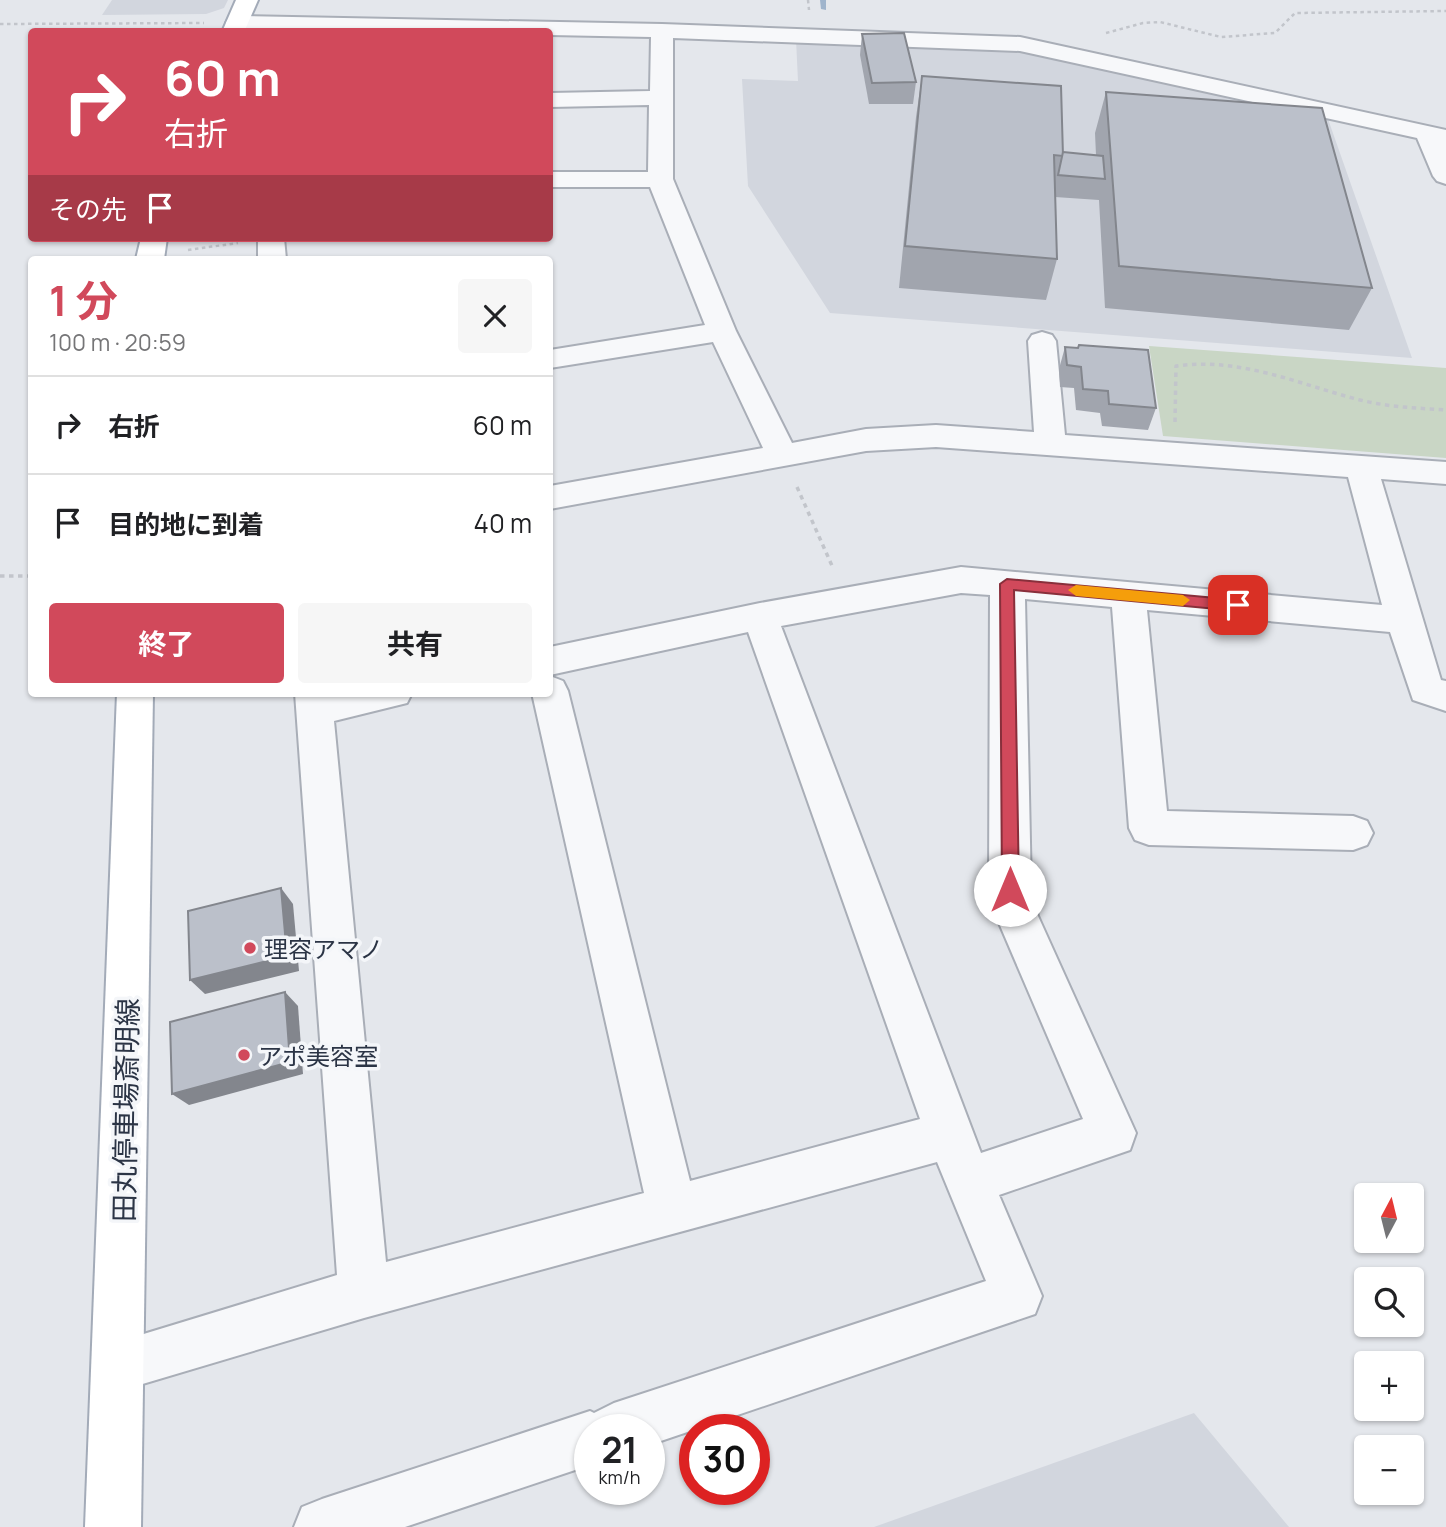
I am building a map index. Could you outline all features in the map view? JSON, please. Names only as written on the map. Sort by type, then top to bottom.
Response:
[{"type":"main road","points":[[235,27],[247,0]]},
{"type":"main road","name":"田丸停車場斎明線","points":[[113,1527],[135,697]]},
{"type":"street","points":[[235,27],[332,28]]},
{"type":"street","points":[[553,30],[662,31],[1020,44],[1436,135],[1446,176]]},
{"type":"street","points":[[662,31],[660,179],[722,331],[782,454]]},
{"type":"street","points":[[553,100],[662,98]]},
{"type":"street","points":[[553,180],[660,179]]},
{"type":"street","points":[[553,359],[722,331]]},
{"type":"street","points":[[1042,341],[1050,442]]},
{"type":"street","points":[[553,497],[782,454],[866,440],[914,437],[981,437],[1446,473]]},
{"type":"street","points":[[1361,466],[1426,690],[1446,696]]},
{"type":"street","points":[[553,660],[760,616],[961,580],[1404,620]]},
{"type":"street","points":[[970,1181],[1113,1133],[1017,916],[1010,890],[1007,584]]},
{"type":"street","points":[[1128,595],[1149,828],[1353,833]]},
{"type":"street","points":[[662,1414],[1017,1296],[949,1135],[760,616]]},
{"type":"street","points":[[354,697],[314,701],[364,1293]]},
{"type":"street","points":[[551,697],[672,1208]]},
{"type":"street","points":[[119,1365],[364,1293],[949,1135]]},
{"type":"street","points":[[322,1527],[574,1443]]},
{"type":"path","points":[[1105,33],[1143,23],[1160,22],[1221,37],[1275,33],[1295,13],[1446,11]]},
{"type":"path","points":[[0,24],[235,27]]},
{"type":"path","points":[[180,251],[244,242]]},
{"type":"path","points":[[1175,452],[1176,366],[1189,363],[1286,376],[1362,401],[1446,410]]},
{"type":"path","points":[[782,454],[847,599]]},
{"type":"path","points":[[0,576],[28,576]]},
{"type":"shaded area","points":[[112,0],[228,0],[224,8],[206,14],[102,15]]},
{"type":"shaded area","points":[[796,39],[988,47],[1045,54],[1328,119],[1412,358],[830,313],[748,186],[742,79],[798,81]]},
{"type":"shaded area","points":[[1194,1413],[1289,1527],[874,1527]]},
{"type":"green space","points":[[1149,346],[1446,368],[1446,458],[1163,436]]},
{"type":"building","points":[[904,33],[916,82],[872,83],[862,34]]},
{"type":"building","points":[[922,76],[1061,86],[1063,156],[1054,155],[1057,259],[905,246]]},
{"type":"building","points":[[1106,92],[1322,108],[1372,288],[1119,266]]},
{"type":"building","points":[[1063,152],[1103,156],[1105,179],[1058,175]]},
{"type":"building","points":[[1079,345],[1148,350],[1156,408],[1109,404],[1108,391],[1083,389],[1081,367],[1067,365],[1065,347],[1078,348]]},
{"type":"building","name":"理容アマノ","points":[[281,888],[287,956],[190,980],[188,911]]},
{"type":"building","name":"アポ美容室","points":[[285,992],[290,1062],[172,1094],[170,1022]]},
{"type":"waterway","points":[[823,0],[824,9]]},
{"type":"slow traffic","points":[[1076,590],[1183,600]]},
{"type":"place","name":"理容アマノ","points":[[250,948]]},
{"type":"place","name":"アポ美容室","points":[[244,1055]]},
{"type":"route","points":[[1010,890],[1007,584],[1238,605]]}]
